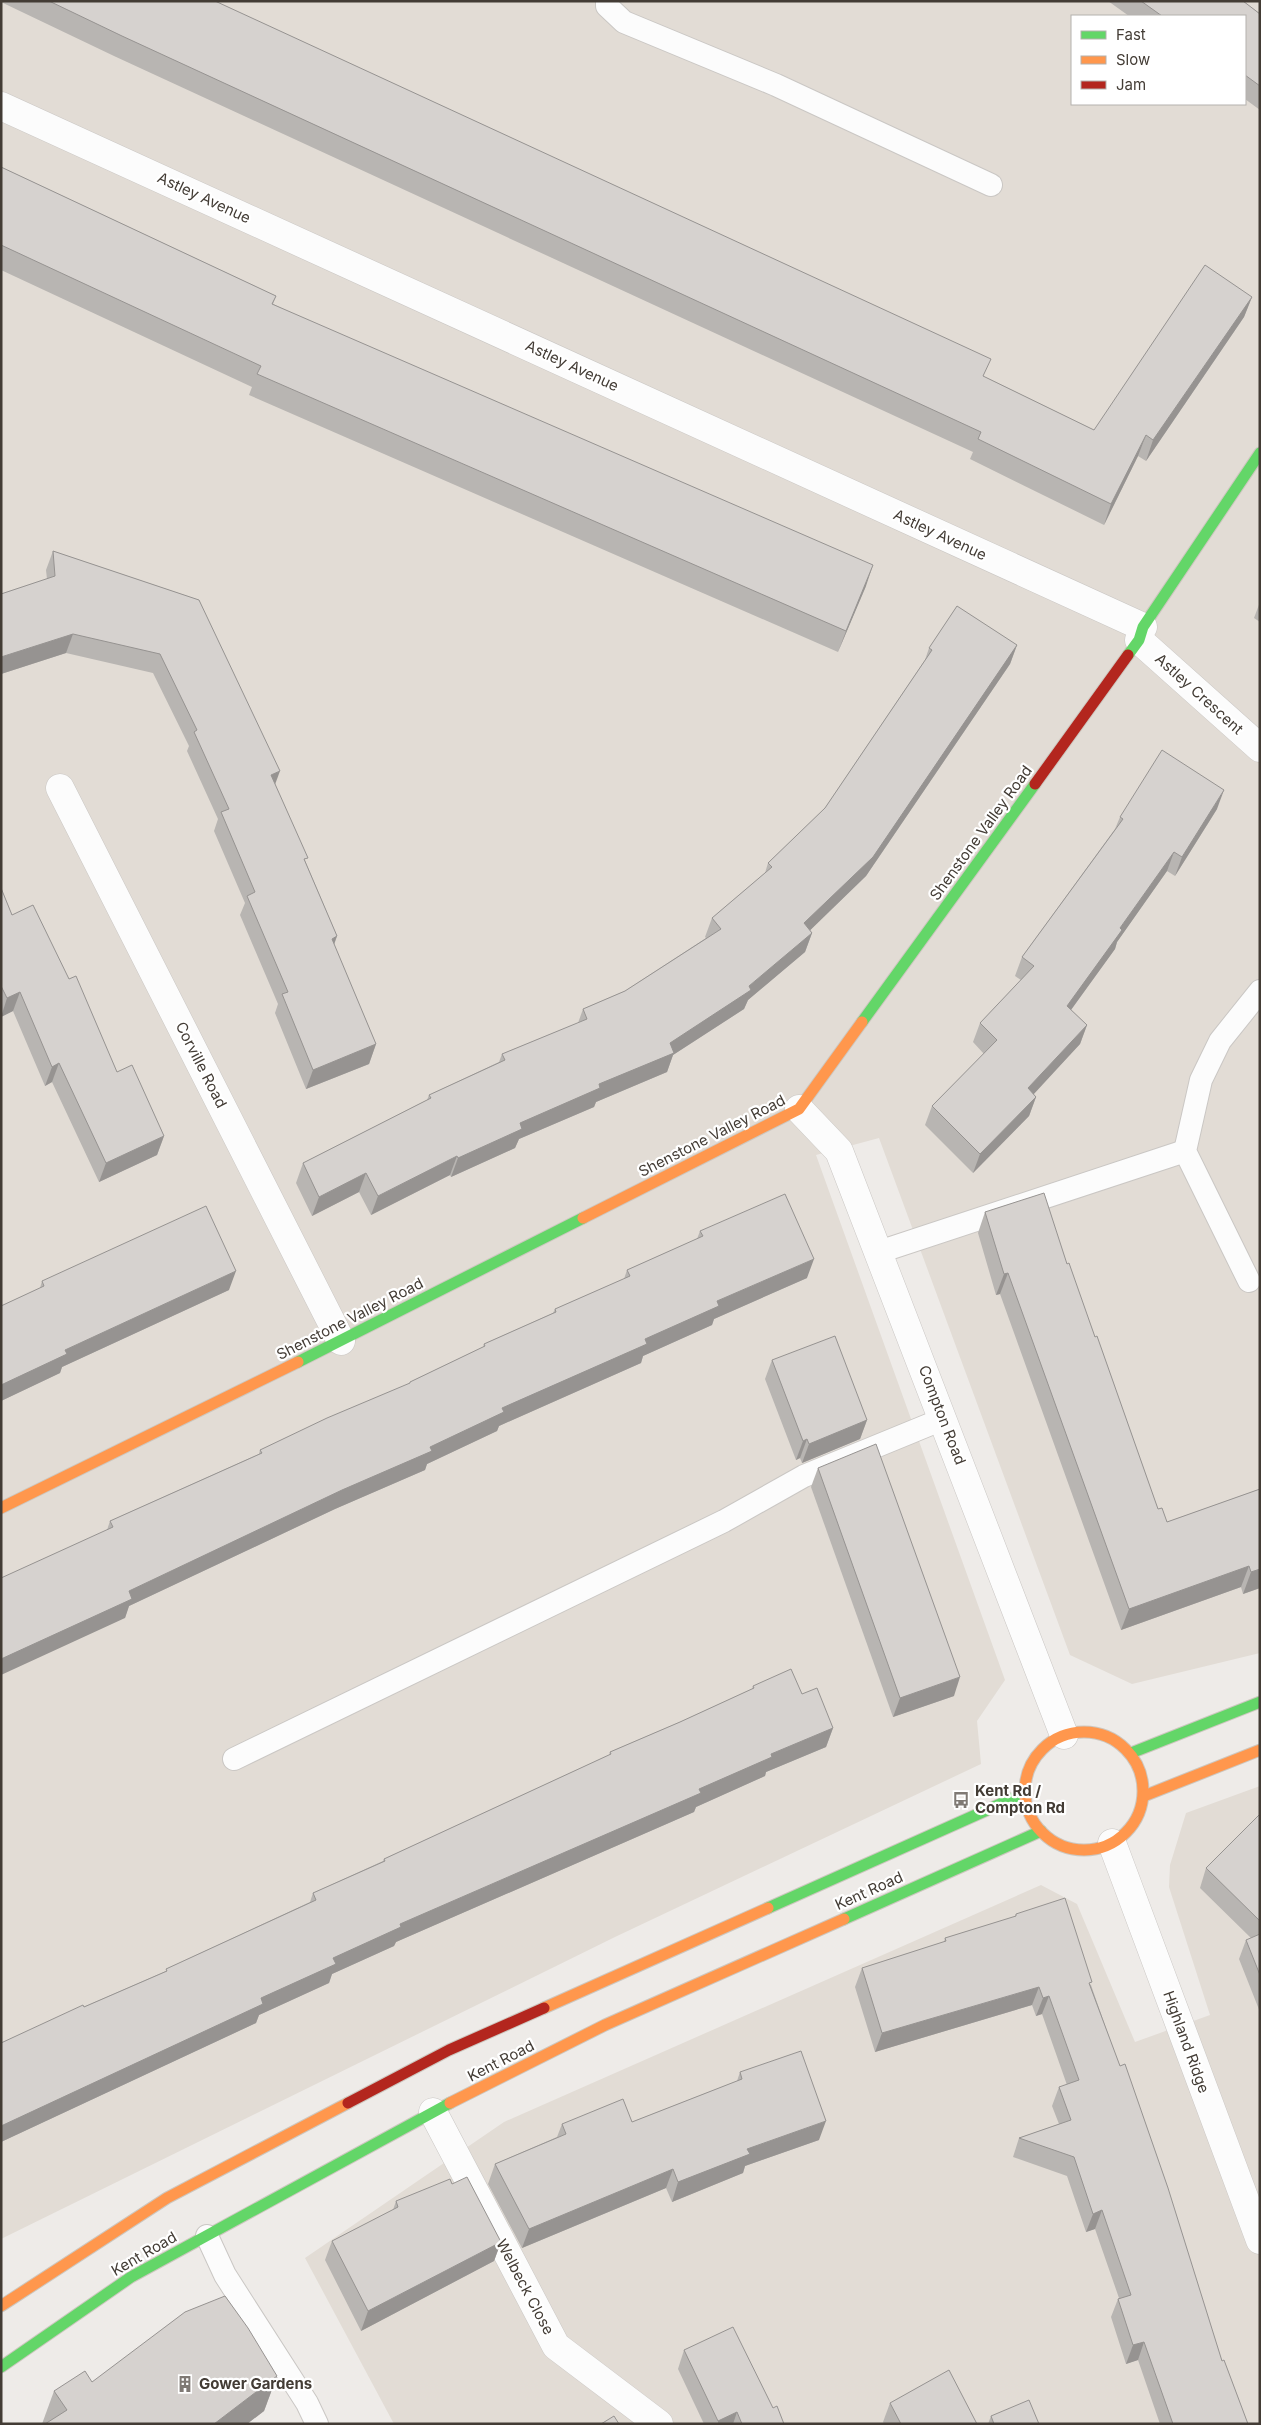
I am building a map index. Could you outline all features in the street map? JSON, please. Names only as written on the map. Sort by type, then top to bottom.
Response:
[{"type":"main road","name":"Shenstone Valley Road","points":[[1,1508],[341,1341],[798,1109],[1141,633],[1260,453]]},
{"type":"main road","points":[[1131,1753],[1260,1702]]},
{"type":"main road","points":[[1088,1731],[1112,1738],[1131,1753],[1141,1773],[1144,1796],[1134,1824],[1112,1843],[1094,1849],[1074,1849],[1056,1843],[1040,1830],[1029,1813],[1025,1793],[1029,1769],[1043,1748],[1064,1735],[1088,1731]]},
{"type":"main road","points":[[1144,1796],[1260,1750]]},
{"type":"main road","name":"Kent Road","points":[[1,2306],[167,2198],[449,2050],[1025,1793]]},
{"type":"main road","name":"Kent Road","points":[[1,2367],[131,2277],[433,2112],[605,2025],[1040,1830]]},
{"type":"street","name":"Astley Avenue","points":[[1,106],[1141,633]]},
{"type":"street","name":"Astley Crescent","points":[[1141,633],[1260,748]]},
{"type":"street","name":"Corville Road","points":[[60,788],[341,1341]]},
{"type":"street","name":"Compton Road","points":[[798,1109],[839,1151],[1064,1735]]},
{"type":"street","name":"Highland Ridge","points":[[1112,1843],[1260,2240]]},
{"type":"street","name":"Welbeck Close","points":[[433,2112],[556,2346],[660,2424]]},
{"type":"lane","points":[[607,1],[608,6],[624,22],[776,85],[991,185]]},
{"type":"lane","points":[[1249,1280],[1185,1151],[1200,1080],[1220,1041],[1260,991]]},
{"type":"lane","points":[[879,1252],[1185,1151]]},
{"type":"lane","points":[[234,1759],[724,1521],[804,1476],[943,1419]]},
{"type":"lane","points":[[207,2236],[226,2275],[308,2402],[317,2424]]},
{"type":"shaded area","points":[[1,1],[1260,1],[1260,1653],[1132,1684],[1070,1655],[879,1138],[816,1155],[1005,1680],[977,1721],[981,1764],[615,1937],[1,2239]]},
{"type":"shaded area","points":[[1260,1786],[1260,2424],[394,2424],[305,2258],[504,2122],[1041,1885],[1077,1904],[1135,2042],[1210,2015],[1169,1887],[1170,1865],[1186,1813]]},
{"type":"building","points":[[49,1],[215,1],[991,359],[983,376],[1094,430],[1205,265],[1252,297],[1153,440],[1146,435],[1111,504],[978,439],[981,432]]},
{"type":"building","points":[[1141,1],[1243,1],[1260,14],[1260,86],[1246,76],[1246,15],[1161,15]]},
{"type":"building","points":[[1,167],[276,296],[272,304],[873,565],[846,631],[257,374],[261,366],[1,245]]},
{"type":"building","points":[[53,551],[199,600],[280,771],[271,775],[308,858],[304,859],[337,936],[332,939],[376,1044],[313,1070],[282,994],[288,992],[247,896],[255,892],[221,812],[229,809],[194,732],[197,730],[160,654],[73,634],[1,657],[1,594],[55,576]]},
{"type":"building","points":[[957,606],[1017,645],[873,857],[804,923],[812,933],[749,986],[751,990],[670,1043],[674,1053],[599,1084],[600,1088],[520,1123],[522,1129],[458,1158],[457,1156],[378,1196],[366,1173],[319,1197],[303,1163],[431,1098],[429,1095],[505,1060],[502,1054],[587,1019],[583,1009],[625,991],[721,929],[712,918],[772,867],[768,863],[825,808],[932,650],[929,648]]},
{"type":"building","points":[[1162,750],[1224,790],[1182,857],[1174,852],[1120,928],[1122,930],[1067,1006],[1087,1025],[1028,1088],[1036,1097],[980,1154],[932,1106],[997,1040],[980,1023],[1034,966],[1022,957],[1123,819],[1120,817]]},
{"type":"building","points":[[1,888],[12,915],[33,905],[69,979],[76,976],[117,1072],[132,1065],[164,1136],[106,1163],[59,1063],[52,1067],[20,992],[7,998],[1,986]]},
{"type":"building","points":[[1044,1193],[1067,1264],[1069,1263],[1095,1337],[1097,1336],[1158,1509],[1162,1508],[1167,1522],[1260,1489],[1260,1569],[1251,1572],[1249,1566],[1129,1609],[1008,1273],[1004,1274],[985,1212]]},
{"type":"building","points":[[785,1194],[814,1259],[717,1301],[719,1306],[645,1339],[647,1344],[502,1408],[504,1412],[430,1447],[432,1451],[342,1490],[129,1591],[132,1599],[1,1659],[1,1578],[113,1527],[110,1521],[262,1453],[260,1450],[327,1418],[410,1383],[485,1346],[484,1344],[556,1312],[555,1309],[630,1276],[627,1270],[703,1236],[700,1231]]},
{"type":"building","points":[[206,1206],[236,1271],[65,1350],[67,1354],[1,1385],[1,1306],[44,1286],[42,1281]]},
{"type":"building","points":[[835,1336],[867,1420],[809,1444],[807,1439],[803,1441],[772,1360]]},
{"type":"building","points":[[876,1444],[960,1677],[900,1698],[818,1468]]},
{"type":"building","points":[[791,1669],[802,1694],[817,1688],[833,1728],[771,1754],[772,1757],[699,1789],[701,1793],[400,1924],[401,1927],[333,1958],[336,1964],[261,1998],[263,2004],[1,2126],[1,2043],[83,2005],[84,2007],[167,1971],[166,1969],[316,1900],[313,1893],[611,1754],[610,1752],[680,1722]]},
{"type":"building","points":[[1260,1814],[1260,1921],[1206,1868]]},
{"type":"building","points":[[1065,1898],[1092,1982],[1089,1983],[1120,2066],[1125,2064],[1168,2188],[1222,2361],[1224,2360],[1248,2424],[1173,2424],[1144,2342],[1133,2345],[1118,2299],[1131,2295],[1102,2210],[1093,2214],[1074,2157],[1019,2138],[1071,2120],[1059,2087],[1079,2080],[1049,1996],[1043,1998],[1039,1987],[882,2033],[862,1968],[946,1941],[945,1938],[1016,1916],[1016,1914]]},
{"type":"building","points":[[1260,1934],[1260,1975],[1246,1940]]},
{"type":"building","points":[[801,2051],[826,2121],[747,2149],[750,2154],[678,2182],[673,2169],[529,2229],[495,2164],[566,2134],[562,2124],[623,2099],[632,2122],[742,2079],[740,2072]]},
{"type":"building","points":[[467,2177],[501,2242],[368,2311],[332,2241],[398,2207],[396,2201],[450,2179],[452,2184]]},
{"type":"building","points":[[225,2296],[248,2328],[277,2376],[214,2424],[45,2424],[67,2410],[54,2391],[85,2371],[92,2382],[185,2312]]},
{"type":"building","points":[[733,2327],[773,2408],[777,2406],[784,2424],[742,2424],[737,2412],[718,2421],[684,2350]]},
{"type":"building","points":[[949,2370],[977,2424],[901,2424],[890,2403]]},
{"type":"building","points":[[1029,2400],[1039,2424],[994,2424],[991,2416]]},
{"type":"building","points":[[614,2416],[619,2424],[601,2424]]},
{"type":"traffic: fast","points":[[1128,655],[1139,640],[1143,627],[1260,453]]},
{"type":"traffic: fast","points":[[862,1022],[1035,784]]},
{"type":"traffic: fast","points":[[298,1362],[583,1218]]},
{"type":"traffic: fast","points":[[1131,1753],[1260,1702]]},
{"type":"traffic: fast","points":[[768,1908],[1025,1793]]},
{"type":"traffic: fast","points":[[844,1919],[1041,1831]]},
{"type":"traffic: fast","points":[[1,2367],[131,2277],[450,2103]]},
{"type":"traffic: slow","points":[[583,1218],[799,1109],[862,1022]]},
{"type":"traffic: slow","points":[[1,1508],[298,1362]]},
{"type":"traffic: slow","points":[[1084,1732],[1106,1737],[1126,1749],[1138,1769],[1143,1791],[1138,1813],[1126,1833],[1106,1845],[1084,1850],[1062,1845],[1042,1833],[1030,1813],[1025,1791],[1030,1769],[1042,1749],[1062,1737],[1084,1732]]},
{"type":"traffic: slow","points":[[1144,1796],[1260,1750]]},
{"type":"traffic: slow","points":[[544,2008],[768,1908]]},
{"type":"traffic: slow","points":[[450,2103],[605,2025],[844,1919]]},
{"type":"traffic: slow","points":[[1,2306],[167,2198],[348,2103]]},
{"type":"traffic: jam","points":[[1035,784],[1128,655]]},
{"type":"traffic: jam","points":[[348,2103],[449,2050],[544,2008]]},
{"type":"place","name":"Kent Rd / Compton Rd","points":[[961,1800]]},
{"type":"place","name":"Gower Gardens","points":[[185,2384]]}]
